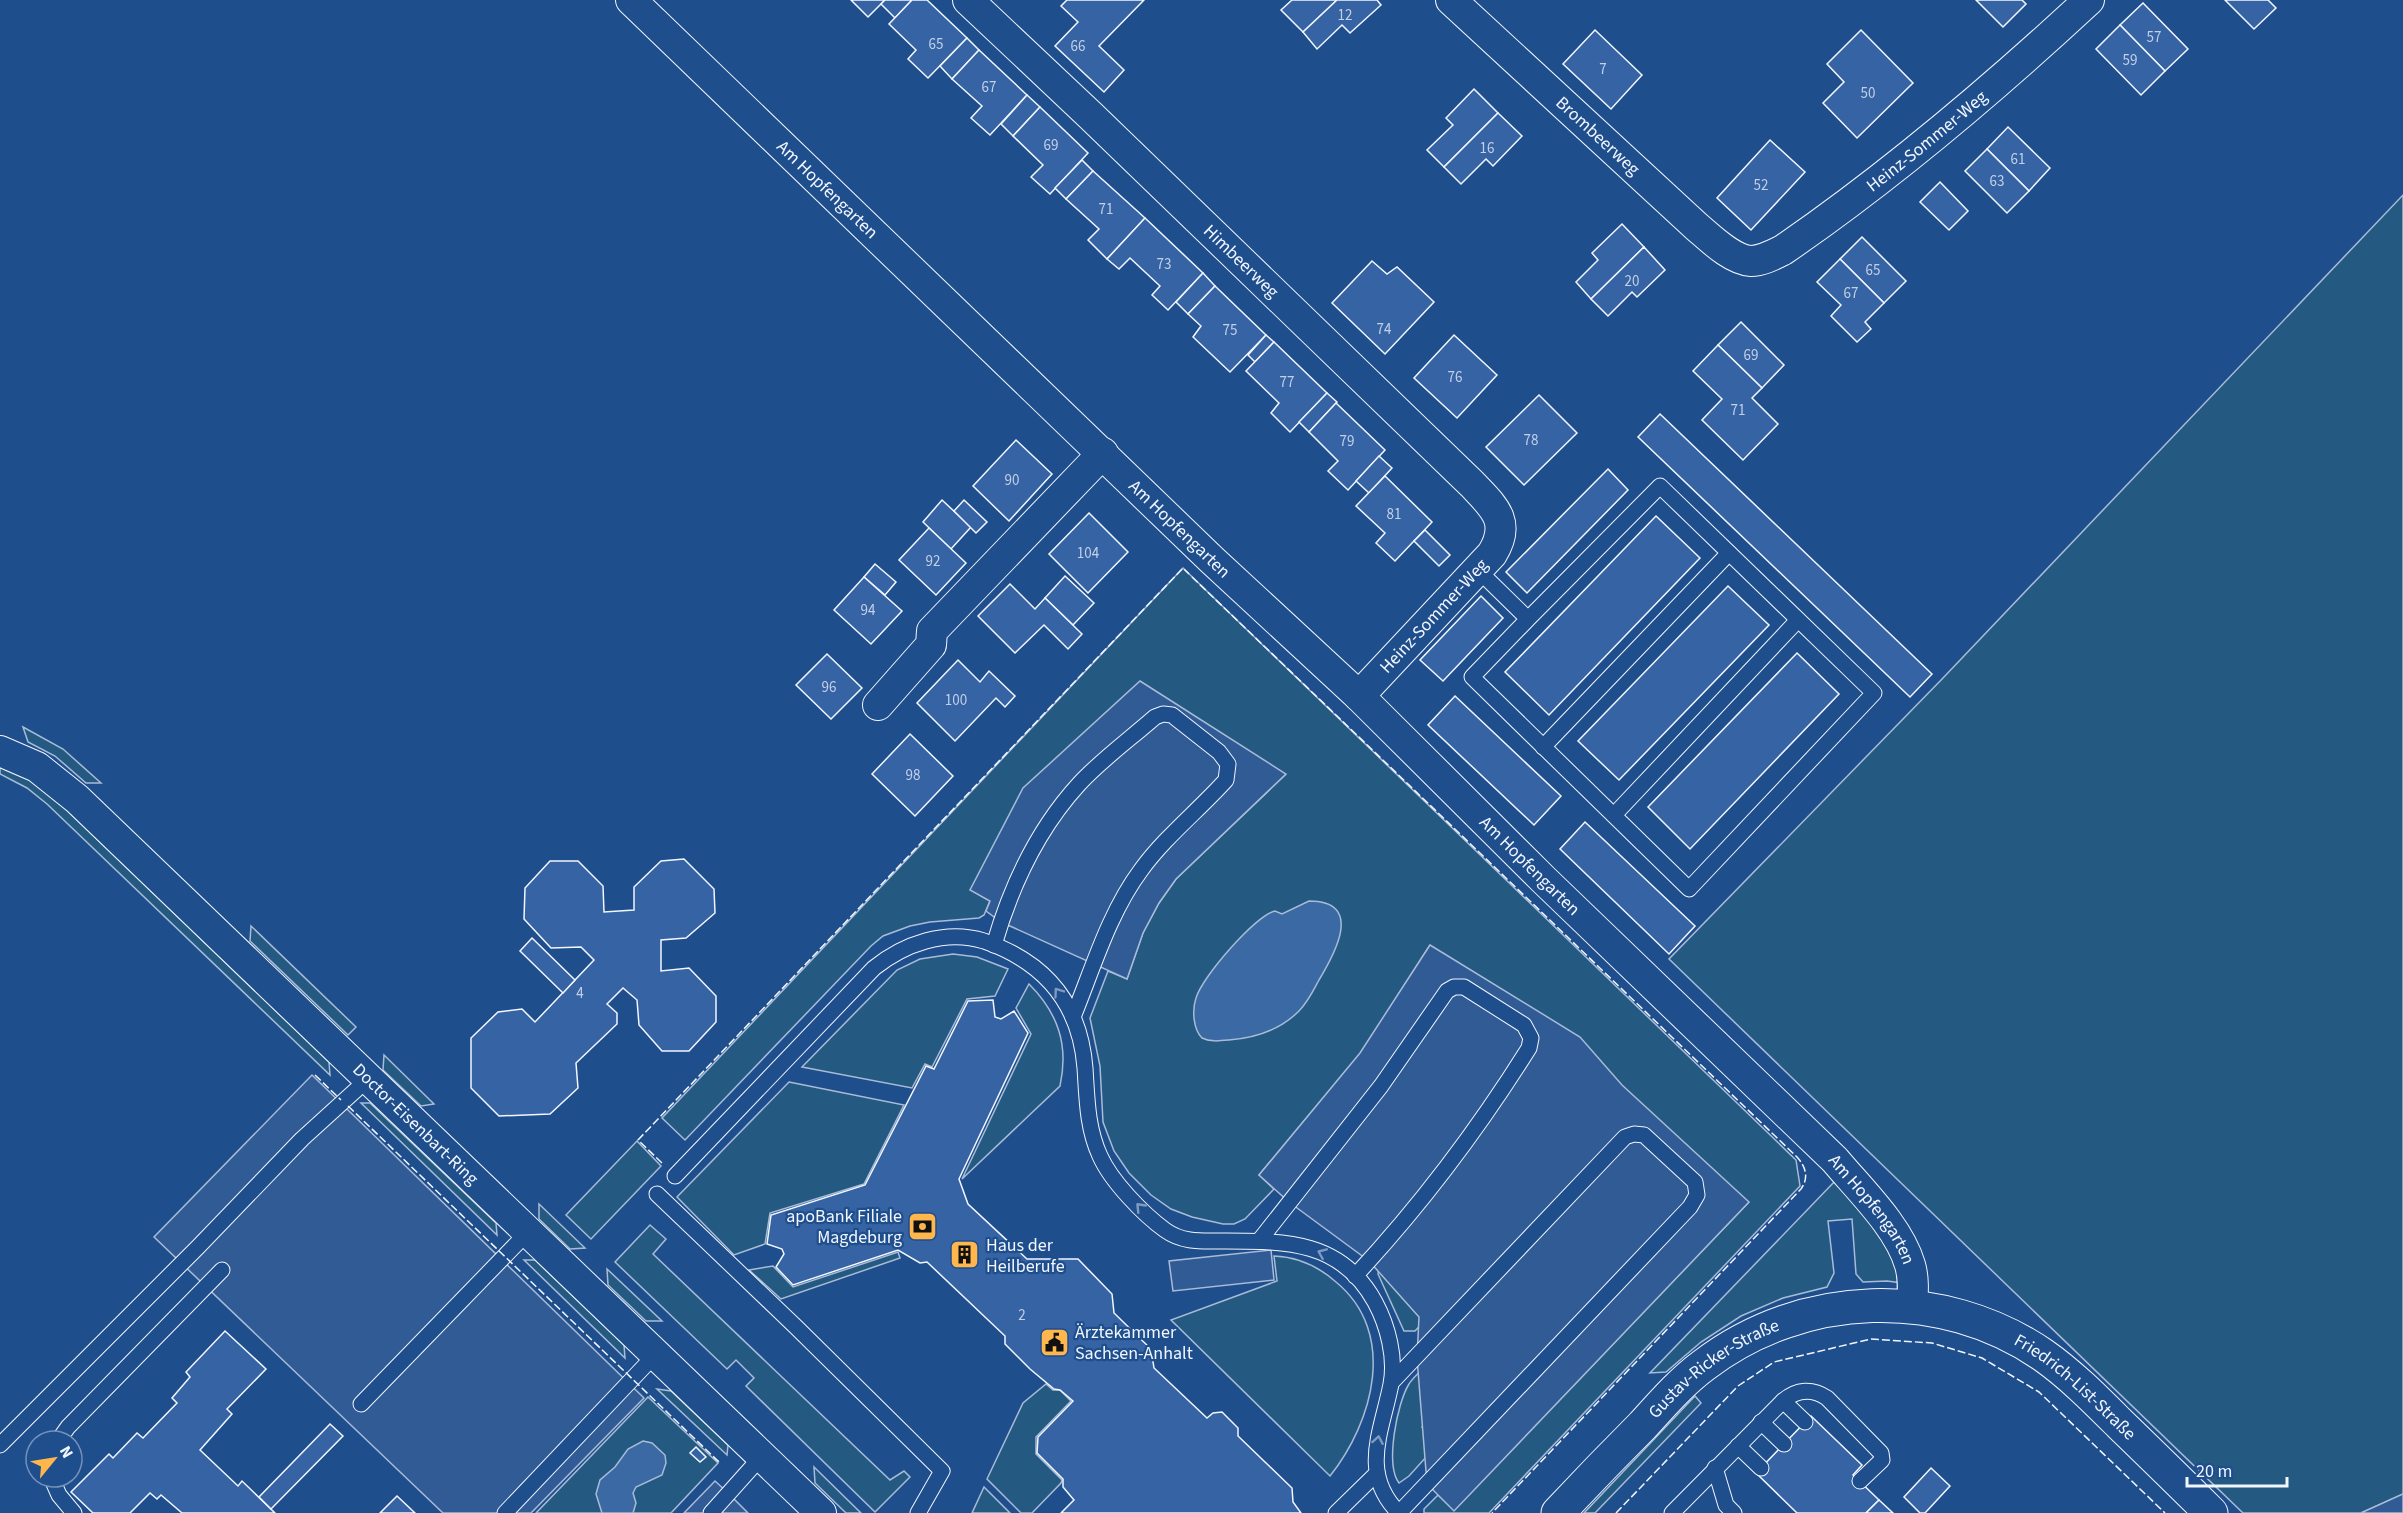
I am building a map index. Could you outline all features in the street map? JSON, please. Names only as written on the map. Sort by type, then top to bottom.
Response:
[{"type":"street","name":"Am Hopfengarten","points":[[631,0],[1212,560],[1359,696],[1835,1160],[1870,1202],[1903,1248],[1913,1280],[1912,1306]]},
{"type":"street","name":"Himbeerweg","points":[[968,0],[1472,484],[1495,510],[1502,530]]},
{"type":"street","name":"Brombeerweg","points":[[1451,0],[1692,223],[1730,253],[1751,261]]},
{"type":"street","name":"Heinz-Sommer-Weg","points":[[1751,261],[1766,258],[1783,250],[1879,180],[1980,99],[2089,0]]},
{"type":"street","points":[[878,705],[931,645],[932,631],[1103,453]]},
{"type":"street","name":"Heinz-Sommer-Weg","points":[[1359,696],[1492,554],[1500,540],[1502,530]]},
{"type":"street","name":"Doctor-Eisenbart-Ring","points":[[0,751],[37,767],[58,782],[821,1513]]},
{"type":"street","name":"Gustav-Ricker-Straße","points":[[1558,1513],[1690,1376],[1738,1342],[1785,1321],[1823,1311],[1871,1305],[1912,1306]]},
{"type":"street","name":"Friedrich-List-Straße","points":[[1912,1306],[1978,1321],[2011,1335],[2044,1355],[2083,1388],[2211,1513]]},
{"type":"lane","points":[[1660,486],[1729,553],[1874,693],[1689,889],[1472,677],[1660,486]]},
{"type":"lane","points":[[1543,747],[1729,553]]},
{"type":"lane","points":[[1477,569],[1528,619]]},
{"type":"lane","points":[[1614,815],[1798,620]]},
{"type":"lane","points":[[994,945],[1000,922],[1027,860],[1051,819],[1080,783],[1155,717],[1162,714],[1172,715],[1221,754],[1228,764],[1227,778],[1159,848],[1129,888],[1106,936],[1073,1017]]},
{"type":"lane","points":[[675,1176],[784,1060],[882,962],[910,946],[942,938],[974,939],[1025,959],[1039,969],[1058,991],[1073,1017],[1084,1053],[1089,1125],[1099,1155],[1108,1170],[1142,1209],[1165,1230],[1189,1241],[1219,1249],[1259,1241],[1291,1243],[1324,1253],[1337,1260],[1355,1276],[1375,1303],[1385,1326],[1391,1352],[1391,1383],[1383,1413],[1376,1457],[1377,1473],[1383,1491],[1399,1513],[1690,1207],[1697,1196],[1695,1182],[1644,1135],[1634,1134],[1625,1137],[1391,1383]]},
{"type":"lane","points":[[1259,1241],[1381,1086],[1447,991],[1454,987],[1464,987],[1524,1025],[1531,1038],[1529,1048],[1493,1106],[1449,1167],[1355,1276]]},
{"type":"lane","points":[[0,1445],[303,1139],[368,1079]]},
{"type":"lane","points":[[657,1194],[942,1471],[918,1513]]},
{"type":"lane","points":[[361,1404],[529,1231]]},
{"type":"lane","points":[[67,1429],[222,1270]]},
{"type":"lane","points":[[505,1513],[656,1354]]},
{"type":"lane","points":[[1672,1513],[1783,1401],[1803,1391],[1815,1392],[1827,1398],[1881,1453],[1882,1460],[1860,1477]]},
{"type":"lane","points":[[1783,1401],[1805,1422]]},
{"type":"lane","points":[[1761,1422],[1784,1444]]},
{"type":"lane","points":[[1738,1446],[1761,1468]]},
{"type":"lane","points":[[711,1513],[762,1456]]},
{"type":"lane","points":[[1715,1468],[1726,1510]]},
{"type":"lane","points":[[1336,1513],[1377,1473]]},
{"type":"lane","points":[[56,1489],[74,1513]]},
{"type":"shaded area","points":[[2403,195],[2403,1494],[2361,1513],[2243,1513],[1669,959],[1943,678]]},
{"type":"shaded area","points":[[1183,568],[1796,1160],[1800,1186],[1489,1513],[1424,1513],[1424,1509],[1438,1495],[1454,1510],[1749,1202],[1438,1307],[1415,1331],[1404,1331],[1378,1274],[1430,945],[1360,1054],[1259,1175],[1274,1189],[1245,1219],[1234,1224],[1223,1224],[1192,1217],[1171,1209],[1151,1195],[1129,1173],[1114,1151],[1103,1122],[1100,1066],[1090,1018],[1108,971],[1127,979],[1143,933],[1159,903],[1176,879],[1286,774],[971,890],[990,901],[984,915],[979,918],[930,922],[910,926],[883,936],[685,1140],[662,1118]]},
{"type":"shaded area","points":[[1140,681],[1286,774],[1176,879],[1159,903],[1143,933],[1127,979],[1001,922],[986,911],[990,901],[970,890],[1023,788]]},
{"type":"shaded area","points":[[23,727],[63,749],[101,783],[86,783],[55,756],[28,742]]},
{"type":"shaded area","points":[[0,767],[28,779],[53,797],[329,1062],[330,1075],[47,804],[27,788],[0,774]]},
{"type":"shaded area","points":[[1309,901],[1326,903],[1336,910],[1341,919],[1341,931],[1332,957],[1305,1004],[1292,1018],[1258,1035],[1222,1041],[1202,1038],[1195,1025],[1196,998],[1200,988],[1218,963],[1243,935],[1266,915],[1275,911],[1282,914]]},
{"type":"shaded area","points":[[251,926],[356,1027],[348,1035],[250,941]]},
{"type":"shaded area","points":[[1430,945],[1580,1037],[1622,1085],[1749,1202],[1454,1511],[1427,1484],[1417,1358],[1419,1317],[1369,1261],[1289,1202],[1259,1175],[1360,1053]]},
{"type":"shaded area","points":[[953,954],[977,957],[1008,969],[995,996],[967,999],[932,1067],[925,1064],[912,1088],[802,1067],[897,970],[920,959]]},
{"type":"shaded area","points":[[1029,984],[1047,1006],[1059,1030],[1063,1057],[1060,1086],[962,1179],[1031,1034],[1016,1008]]},
{"type":"shaded area","points":[[384,1055],[434,1104],[421,1106],[383,1070]]},
{"type":"shaded area","points":[[312,1075],[644,1398],[531,1513],[443,1513],[154,1237]]},
{"type":"shaded area","points":[[789,1082],[904,1105],[864,1184],[770,1213],[765,1244],[734,1255],[677,1197]]},
{"type":"shaded area","points":[[361,1103],[370,1103],[496,1223],[497,1235]]},
{"type":"shaded area","points":[[637,1141],[661,1166],[591,1239],[566,1215]]},
{"type":"shaded area","points":[[1837,1179],[1875,1209],[1910,1284],[1887,1281],[1863,1282],[1856,1274],[1852,1219],[1828,1221],[1834,1273],[1827,1287],[1783,1298],[1741,1316],[1701,1342],[1666,1372],[1650,1373]]},
{"type":"shaded area","points":[[539,1204],[585,1248],[570,1249],[539,1219]]},
{"type":"shaded area","points":[[650,1225],[666,1239],[653,1254],[890,1480],[904,1471],[910,1477],[875,1512],[746,1386],[754,1378],[736,1360],[727,1369],[615,1262]]},
{"type":"shaded area","points":[[1271,1250],[1274,1280],[1173,1291],[1169,1261]]},
{"type":"shaded area","points":[[898,1252],[900,1258],[781,1299],[749,1270],[773,1266],[793,1287]]},
{"type":"shaded area","points":[[1274,1256],[1300,1260],[1329,1276],[1355,1303],[1367,1326],[1373,1352],[1372,1378],[1367,1404],[1358,1430],[1330,1476],[1171,1320],[1277,1281]]},
{"type":"shaded area","points":[[524,1260],[535,1260],[624,1345],[625,1358]]},
{"type":"shaded area","points":[[607,1269],[662,1321],[646,1321],[608,1285]]},
{"type":"shaded area","points":[[1428,1364],[1445,1401],[1422,1427],[1437,1445],[1409,1476],[1399,1483],[1393,1463],[1393,1449],[1400,1405],[1409,1384]]},
{"type":"shaded area","points":[[1046,1384],[1053,1390],[1060,1390],[1071,1401],[1036,1437],[1036,1454],[1062,1480],[1032,1513],[1021,1513],[987,1479],[1023,1403]]},
{"type":"shaded area","points":[[657,1389],[671,1391],[728,1445],[727,1455]]},
{"type":"shaded area","points":[[1695,1396],[1701,1403],[1595,1513],[1584,1513]]},
{"type":"shaded area","points":[[648,1397],[718,1463],[671,1513],[536,1513]]},
{"type":"shaded area","points":[[643,1441],[652,1443],[665,1455],[666,1463],[662,1475],[636,1487],[633,1493],[636,1503],[633,1513],[602,1513],[596,1494],[600,1480],[615,1467],[628,1449]]},
{"type":"shaded area","points":[[814,1467],[861,1513],[846,1513],[815,1483]]},
{"type":"shaded area","points":[[715,1481],[729,1494],[748,1513],[684,1513]]},
{"type":"shaded area","points":[[984,1487],[1010,1513],[972,1513]]},
{"type":"shaded area","points":[[2403,1494],[2403,1513],[2361,1513]]},
{"type":"building","points":[[851,0],[885,0],[868,17]]},
{"type":"building","points":[[885,0],[912,0],[895,18],[881,4]]},
{"type":"building","points":[[912,0],[927,0],[967,38],[928,78],[908,59],[916,50],[889,24]]},
{"type":"building","points":[[1067,0],[1144,0],[1099,46],[1124,70],[1104,92],[1055,46],[1078,22],[1061,6]]},
{"type":"building","points":[[1292,0],[1337,0],[1303,32],[1281,10]]},
{"type":"building","points":[[1337,0],[1377,0],[1381,5],[1350,33],[1342,25],[1317,49],[1303,32]]},
{"type":"building","points":[[1976,0],[2022,0],[2026,4],[2003,27]]},
{"type":"building","points":[[2225,0],[2268,0],[2276,8],[2254,29]]},
{"type":"building","points":[[2143,3],[2188,49],[2165,71],[2120,25]]},
{"type":"building","points":[[2120,25],[2165,71],[2141,95],[2096,49]]},
{"type":"building","points":[[1595,30],[1642,75],[1611,109],[1563,64]]},
{"type":"building","points":[[1861,30],[1913,83],[1857,138],[1823,103],[1844,82],[1827,64]]},
{"type":"building","points":[[967,38],[979,50],[952,79],[940,66]]},
{"type":"building","points":[[979,50],[1027,95],[990,135],[971,118],[982,106],[952,79]]},
{"type":"building","points":[[1474,89],[1498,113],[1444,167],[1427,150],[1453,125],[1446,118]]},
{"type":"building","points":[[1027,95],[1040,107],[1013,136],[1001,124]]},
{"type":"building","points":[[1040,107],[1088,153],[1050,194],[1031,177],[1043,165],[1013,136]]},
{"type":"building","points":[[1498,113],[1522,136],[1493,166],[1486,159],[1461,184],[1444,167]]},
{"type":"building","points":[[2008,127],[2050,168],[2029,191],[1987,149]]},
{"type":"building","points":[[1770,140],[1805,172],[1751,230],[1717,198]]},
{"type":"building","points":[[1987,149],[2029,191],[2007,213],[1965,171]]},
{"type":"building","points":[[1082,160],[1093,171],[1066,199],[1055,188]]},
{"type":"building","points":[[1093,171],[1145,218],[1107,259],[1088,240],[1099,229],[1066,199]]},
{"type":"building","points":[[1940,182],[1968,211],[1949,230],[1920,202]]},
{"type":"building","points":[[1145,218],[1203,273],[1168,310],[1152,295],[1160,286],[1130,258],[1119,269],[1107,259]]},
{"type":"building","points":[[1622,224],[1644,247],[1591,299],[1576,282],[1598,260],[1592,253]]},
{"type":"building","points":[[1862,237],[1906,281],[1884,303],[1840,259]]},
{"type":"building","points":[[1644,247],[1665,270],[1637,297],[1632,292],[1608,316],[1591,299]]},
{"type":"building","points":[[1840,259],[1884,303],[1865,322],[1871,329],[1857,342],[1831,316],[1841,305],[1817,282]]},
{"type":"building","points":[[1372,261],[1387,274],[1397,267],[1434,302],[1385,354],[1332,303]]},
{"type":"building","points":[[1203,273],[1215,286],[1188,314],[1176,302]]},
{"type":"building","points":[[1215,286],[1266,335],[1230,372],[1193,337],[1201,326],[1188,314]]},
{"type":"building","points":[[1741,322],[1784,365],[1762,388],[1718,345]]},
{"type":"building","points":[[1266,335],[1274,342],[1255,362],[1248,355]]},
{"type":"building","points":[[1454,335],[1497,375],[1457,418],[1414,378]]},
{"type":"building","points":[[1274,342],[1327,393],[1290,432],[1271,413],[1279,403],[1246,371]]},
{"type":"building","points":[[1718,345],[1762,388],[1752,398],[1778,424],[1743,460],[1702,420],[1722,399],[1693,371]]},
{"type":"building","points":[[1327,393],[1337,402],[1309,432],[1299,422]]},
{"type":"building","points":[[1539,395],[1577,433],[1524,485],[1486,447]]},
{"type":"building","points":[[1336,403],[1385,450],[1348,490],[1328,471],[1338,461],[1309,432]]},
{"type":"building","points":[[1660,414],[1932,674],[1910,697],[1638,437]]},
{"type":"building","points":[[1016,440],[1052,474],[1009,521],[973,486]]},
{"type":"building","points":[[1379,456],[1392,468],[1369,493],[1356,481]]},
{"type":"building","points":[[1608,469],[1628,490],[1527,593],[1506,572]]},
{"type":"building","points":[[1385,476],[1432,522],[1395,561],[1376,543],[1385,533],[1356,506]]},
{"type":"building","points":[[942,500],[971,527],[951,549],[923,522]]},
{"type":"building","points":[[964,500],[987,522],[976,533],[954,511]]},
{"type":"building","points":[[1089,513],[1128,552],[1088,593],[1049,554]]},
{"type":"building","points":[[1656,516],[1700,558],[1549,715],[1505,672]]},
{"type":"building","points":[[929,528],[966,563],[936,595],[899,560]]},
{"type":"building","points":[[1425,530],[1450,555],[1439,566],[1414,541]]},
{"type":"building","points":[[875,564],[896,582],[885,595],[864,577]]},
{"type":"building","points":[[1065,576],[1094,603],[1073,625],[1045,598]]},
{"type":"building","points":[[864,577],[902,611],[871,644],[834,610]]},
{"type":"building","points":[[1010,584],[1035,609],[1045,598],[1082,634],[1068,649],[1044,625],[1015,653],[978,616]]},
{"type":"building","points":[[1728,586],[1769,625],[1619,780],[1578,741]]},
{"type":"building","points":[[1481,596],[1503,618],[1443,681],[1420,660]]},
{"type":"building","points":[[1797,653],[1839,694],[1690,849],[1648,807]]},
{"type":"building","points":[[827,654],[862,688],[831,719],[796,685]]},
{"type":"building","points":[[958,660],[980,682],[989,671],[1015,696],[1005,707],[996,698],[955,741],[917,703]]},
{"type":"building","points":[[1455,696],[1561,796],[1534,825],[1428,725]]},
{"type":"building","points":[[910,734],[953,776],[915,816],[872,774]]},
{"type":"building","points":[[1585,822],[1695,926],[1669,954],[1560,849]]},
{"type":"building","points":[[684,859],[714,889],[715,913],[686,938],[661,940],[661,971],[689,968],[716,996],[716,1022],[689,1051],[662,1051],[639,1025],[637,1000],[623,988],[607,1004],[617,1013],[617,1024],[576,1063],[578,1088],[550,1114],[499,1116],[471,1088],[471,1038],[498,1012],[522,1009],[535,1022],[594,960],[581,947],[551,948],[524,919],[525,888],[550,861],[578,861],[603,886],[604,912],[634,910],[634,887],[661,861]]},
{"type":"building","points":[[532,938],[575,980],[563,993],[520,951]]},
{"type":"building","name":"Haus der Heilberufe","points":[[993,1000],[995,1017],[1001,1019],[1014,1011],[1028,1033],[959,1179],[968,1204],[1027,1259],[1078,1259],[1112,1294],[1114,1313],[1151,1349],[1154,1368],[1207,1418],[1213,1413],[1222,1412],[1238,1428],[1238,1436],[1292,1488],[1293,1502],[1301,1513],[1061,1513],[1074,1500],[1063,1487],[1063,1479],[1037,1453],[1038,1437],[1073,1401],[1030,1369],[1005,1344],[1005,1336],[927,1262],[920,1263],[898,1250],[793,1285],[776,1267],[784,1254],[782,1249],[767,1244],[771,1215],[865,1185],[926,1066],[934,1069],[968,1001]]},
{"type":"building","points":[[225,1331],[266,1369],[227,1409],[232,1414],[200,1450],[238,1486],[242,1481],[275,1513],[182,1513],[161,1495],[157,1499],[150,1493],[130,1513],[93,1513],[71,1492],[74,1489],[84,1489],[84,1479],[109,1454],[113,1458],[137,1433],[143,1438],[177,1403],[172,1398],[190,1377],[186,1372]]},
{"type":"building","points":[[1811,1416],[1862,1465],[1853,1475],[1879,1500],[1866,1513],[1797,1513],[1756,1473]]},
{"type":"building","points":[[330,1424],[343,1436],[271,1509],[259,1497]]},
{"type":"building","points":[[696,1447],[706,1457],[700,1462],[690,1453]]},
{"type":"building","points":[[1931,1468],[1950,1486],[1925,1513],[1920,1513],[1904,1497]]},
{"type":"building","points":[[397,1496],[415,1513],[380,1513]]},
{"type":"building","points":[[1879,1500],[1893,1513],[1866,1513]]},
{"type":"fence","points":[[662,1163],[638,1140],[1183,568],[1189,574]]},
{"type":"fence","points":[[1192,577],[1803,1165],[1806,1177],[1801,1189],[1492,1513]]},
{"type":"fence","points":[[315,1075],[341,1100]]},
{"type":"fence","points":[[348,1106],[720,1463]]},
{"type":"fence","points":[[1616,1513],[1738,1386],[1774,1362],[1871,1339],[1932,1343],[1982,1358],[2039,1392],[2165,1513]]},
{"type":"place","name":"apoBank Filiale Magdeburg","points":[[923,1226]]},
{"type":"place","name":"Haus der Heilberufe","points":[[965,1255]]},
{"type":"place","name":"Ärztekammer Sachsen-Anhalt","points":[[1054,1342]]}]
